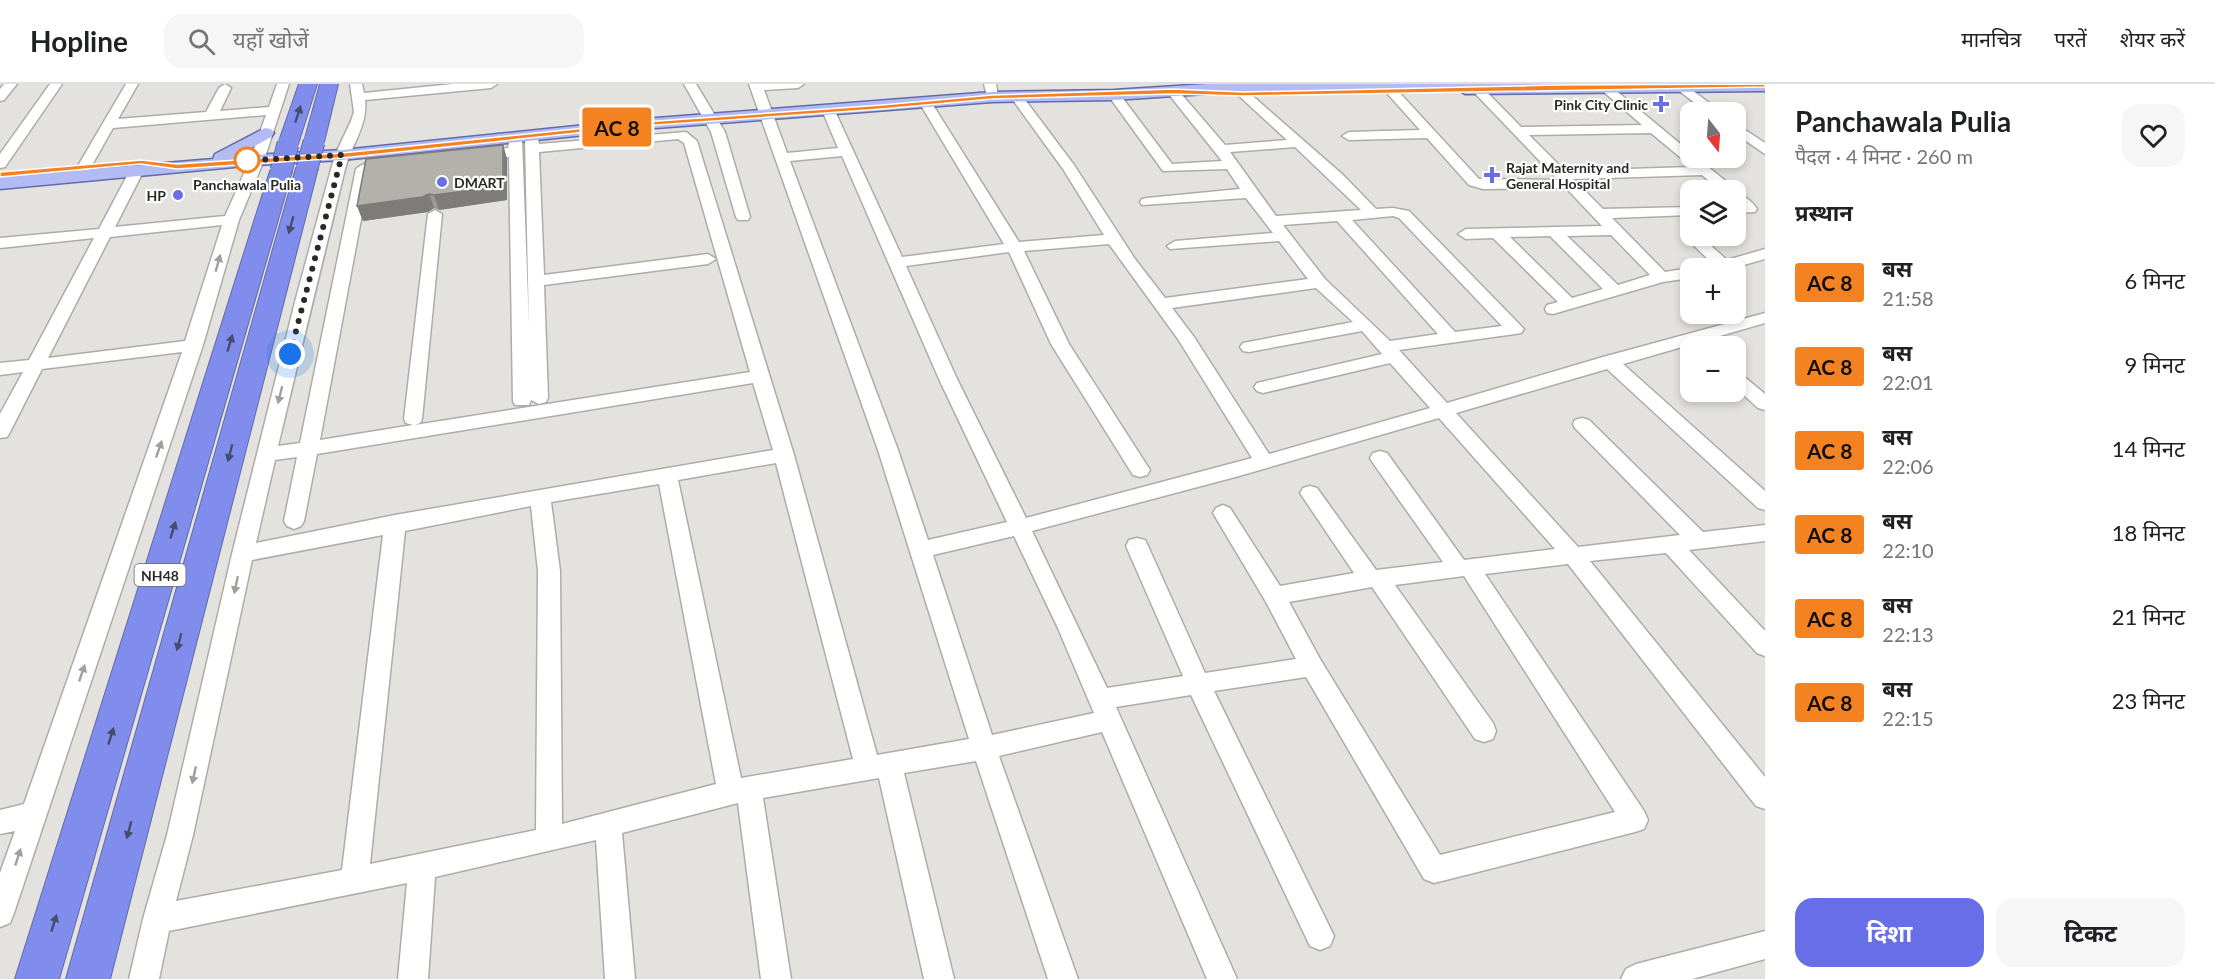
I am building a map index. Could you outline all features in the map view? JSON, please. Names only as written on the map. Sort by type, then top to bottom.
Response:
[{"type":"highway","name":"NH48","points":[[88,979],[308,84]]},
{"type":"highway","name":"NH48","points":[[37,979],[289,157],[329,84]]},
{"type":"main road","points":[[1166,89],[1243,94],[1392,92],[1476,86]]},
{"type":"main road","points":[[0,174],[136,172],[177,166],[289,157],[515,145],[643,124],[925,102],[991,90],[1016,96],[1114,95],[1166,89],[1235,87],[1765,86]]},
{"type":"main road","points":[[352,130],[359,145],[387,151]]},
{"type":"main road","points":[[206,164],[265,133]]},
{"type":"main road","points":[[0,183],[141,162],[177,166]]},
{"type":"street","points":[[0,97],[10,84]]},
{"type":"street","points":[[0,164],[56,84]]},
{"type":"street","points":[[81,172],[132,84]]},
{"type":"street","points":[[0,913],[194,345],[231,220],[289,157],[265,133],[283,84]]},
{"type":"street","points":[[144,979],[180,835],[267,449],[342,155],[360,112],[358,90],[491,84]]},
{"type":"street","points":[[798,84],[756,86],[888,450],[984,748],[1063,979]]},
{"type":"street","points":[[686,85],[718,132],[744,216]]},
{"type":"street","points":[[1678,85],[1701,102]]},
{"type":"street","points":[[1476,86],[1516,131],[1661,277]]},
{"type":"street","points":[[1603,87],[1715,180]]},
{"type":"street","points":[[211,116],[225,88]]},
{"type":"street","points":[[1166,89],[1221,149],[1250,193],[1274,221],[1319,282],[1366,325],[1573,555],[1765,797]]},
{"type":"street","points":[[1392,92],[1474,182],[1483,185],[1704,171]]},
{"type":"street","points":[[1243,94],[1266,110],[1298,143],[1350,188],[1372,213]]},
{"type":"street","points":[[1114,95],[1168,168],[1231,165]]},
{"type":"street","points":[[1016,96],[1063,159],[1114,239],[1185,337],[1264,461]]},
{"type":"street","points":[[925,102],[975,179],[1014,247],[1060,344],[1140,470]]},
{"type":"street","points":[[828,110],[1018,528],[1068,626],[1222,979]]},
{"type":"street","points":[[110,124],[273,111]]},
{"type":"street","points":[[1516,131],[1653,129]]},
{"type":"street","points":[[1349,136],[1430,135]]},
{"type":"street","points":[[530,400],[536,281],[533,143],[686,136],[690,141],[879,767],[939,979]]},
{"type":"street","points":[[1746,136],[1765,150]]},
{"type":"street","points":[[1221,149],[1298,143]]},
{"type":"street","points":[[294,521],[363,169],[374,165],[515,145],[530,400]]},
{"type":"street","points":[[783,157],[846,152]]},
{"type":"street","points":[[0,432],[136,172]]},
{"type":"street","points":[[1147,202],[1250,193]]},
{"type":"street","points":[[1746,210],[1765,213]]},
{"type":"street","points":[[1599,214],[1680,211]]},
{"type":"street","points":[[1668,212],[1680,224]]},
{"type":"street","points":[[1263,387],[1389,352],[1450,338],[1515,329],[1404,214],[1372,213],[1274,221]]},
{"type":"street","points":[[413,419],[435,214]]},
{"type":"street","points":[[1341,215],[1450,338]]},
{"type":"street","points":[[0,243],[231,220]]},
{"type":"street","points":[[1466,234],[1615,230]]},
{"type":"street","points":[[1555,233],[1614,290]]},
{"type":"street","points":[[1498,234],[1560,306],[1661,277],[1680,274]]},
{"type":"street","points":[[1175,246],[1285,236]]},
{"type":"street","points":[[896,263],[1014,247],[1114,239]]},
{"type":"street","points":[[1701,246],[1713,258]]},
{"type":"street","points":[[1746,260],[1765,254]]},
{"type":"street","points":[[536,281],[708,259]]},
{"type":"street","points":[[1160,304],[1319,282]]},
{"type":"street","points":[[1714,336],[1763,320]]},
{"type":"street","points":[[1250,347],[1366,325]]},
{"type":"street","points":[[0,369],[194,345]]},
{"type":"street","points":[[921,550],[1018,528],[1445,411],[1609,361],[1680,346]]},
{"type":"street","points":[[1609,361],[1765,502]]},
{"type":"street","points":[[311,442],[413,419],[530,400],[759,371]]},
{"type":"street","points":[[267,449],[759,371]]},
{"type":"street","points":[[1746,388],[1765,404]]},
{"type":"street","points":[[1582,424],[1698,540]]},
{"type":"street","points":[[1223,513],[1434,870],[1635,820],[1464,568],[1425,519],[1370,431]]},
{"type":"street","points":[[243,554],[395,523],[784,455]]},
{"type":"street","points":[[667,476],[740,790],[776,979]]},
{"type":"street","points":[[1310,493],[1484,731]]},
{"type":"street","points":[[540,497],[549,571],[549,840]]},
{"type":"street","points":[[354,881],[395,523]]},
{"type":"street","points":[[1274,596],[1374,578],[1765,533]]},
{"type":"street","points":[[1670,543],[1765,646]]},
{"type":"street","points":[[1137,546],[1197,682],[1280,859],[1320,936]]},
{"type":"street","points":[[157,920],[549,840],[740,790],[984,748],[1197,682],[1312,666]]},
{"type":"street","points":[[0,822],[32,814]]},
{"type":"street","points":[[608,825],[620,979]]},
{"type":"street","points":[[413,979],[422,866]]},
{"type":"street","points":[[1641,978],[1765,945]]},
{"type":"building","name":"DMART","points":[[503,145],[503,186],[429,194],[422,197],[357,206],[366,159]]},
{"type":"bus line","points":[[0,174],[141,162],[177,166],[342,155],[643,124],[992,97],[1167,92],[1243,94],[1557,87],[1765,86]]},
{"type":"place","name":"Pink City Clinic","points":[[1661,104]]},
{"type":"place","name":"Panchawala Pulia","points":[[247,160]]},
{"type":"place","name":"Rajat Maternity and General Hospital","points":[[1492,175]]},
{"type":"place","name":"DMART","points":[[442,182]]},
{"type":"place","name":"HP","points":[[178,195]]},
{"type":"route","points":[[247,160],[240,161],[342,155],[290,354]]}]
